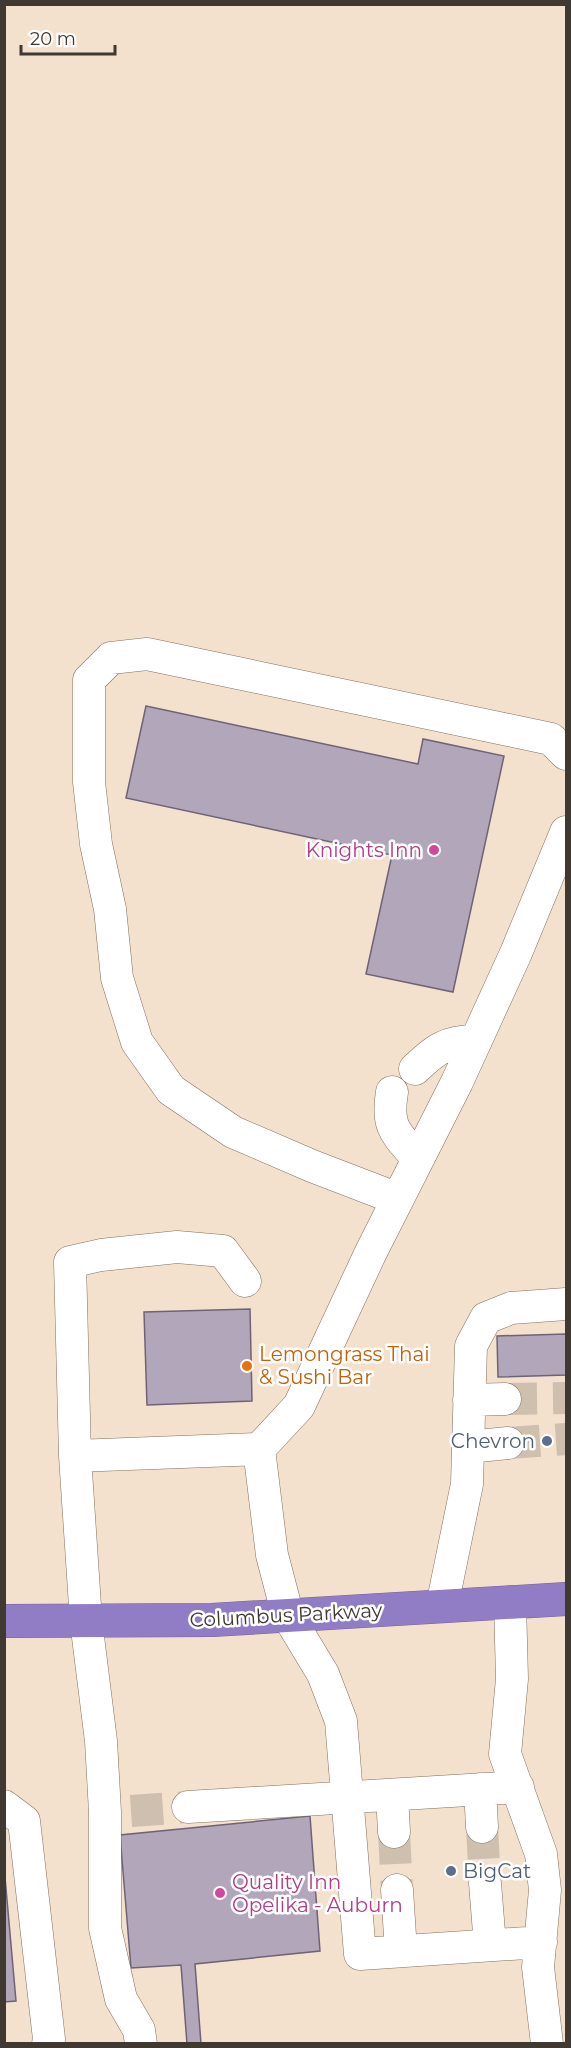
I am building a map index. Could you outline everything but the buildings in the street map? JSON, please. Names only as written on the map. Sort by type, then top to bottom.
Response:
[{"type":"highway","name":"Columbus Parkway","points":[[4,1621],[212,1620],[566,1598]]},
{"type":"lane","points":[[398,1198],[312,1166],[233,1132],[171,1090],[137,1042],[117,978],[110,909],[96,844],[89,782],[89,680],[111,658],[147,654],[551,739],[567,753]]},
{"type":"lane","points":[[75,1456],[259,1449],[299,1406],[476,1041],[567,832]]},
{"type":"lane","points":[[415,1069],[434,1051],[457,1041],[476,1041]]},
{"type":"lane","points":[[392,1092],[389,1108],[393,1131],[418,1159]]},
{"type":"lane","points":[[141,2043],[139,2030],[121,1999],[105,1928],[118,1811],[101,1741],[86,1621],[75,1456],[70,1262],[101,1255],[177,1247],[223,1251],[245,1281]]},
{"type":"lane","points":[[442,1606],[466,1484],[471,1346],[486,1318],[511,1308],[567,1304]]},
{"type":"lane","points":[[469,1400],[505,1399]]},
{"type":"lane","points":[[468,1447],[508,1443]]},
{"type":"lane","points":[[259,1449],[272,1555],[288,1616],[323,1674],[341,1721],[360,1953],[541,1942]]},
{"type":"lane","points":[[510,1602],[512,1678],[505,1754],[541,1854],[545,1890],[538,1967],[547,2043]]},
{"type":"lane","points":[[188,1807],[518,1787]]},
{"type":"lane","points":[[480,1789],[482,1827]]},
{"type":"lane","points":[[392,1795],[394,1832]]},
{"type":"lane","points":[[4,1806],[24,1821],[48,2043]]},
{"type":"lane","points":[[485,1883],[490,1945]]},
{"type":"lane","points":[[397,1890],[401,1952]]},
{"type":"tunnel","points":[[505,1399],[566,1398]]},
{"type":"tunnel","points":[[508,1443],[566,1439]]},
{"type":"tunnel","points":[[131,1811],[188,1807]]},
{"type":"tunnel","points":[[482,1827],[485,1883]]},
{"type":"tunnel","points":[[394,1832],[397,1890]]},
{"type":"place","name":"Knights Inn","points":[[434,850]]},
{"type":"place","name":"Lemongrass Thai & Sushi Bar","points":[[247,1366]]},
{"type":"place","name":"Chevron","points":[[547,1441]]},
{"type":"place","name":"BigCat","points":[[451,1871]]},
{"type":"place","name":"Quality Inn Opelika - Auburn","points":[[220,1893]]}]
